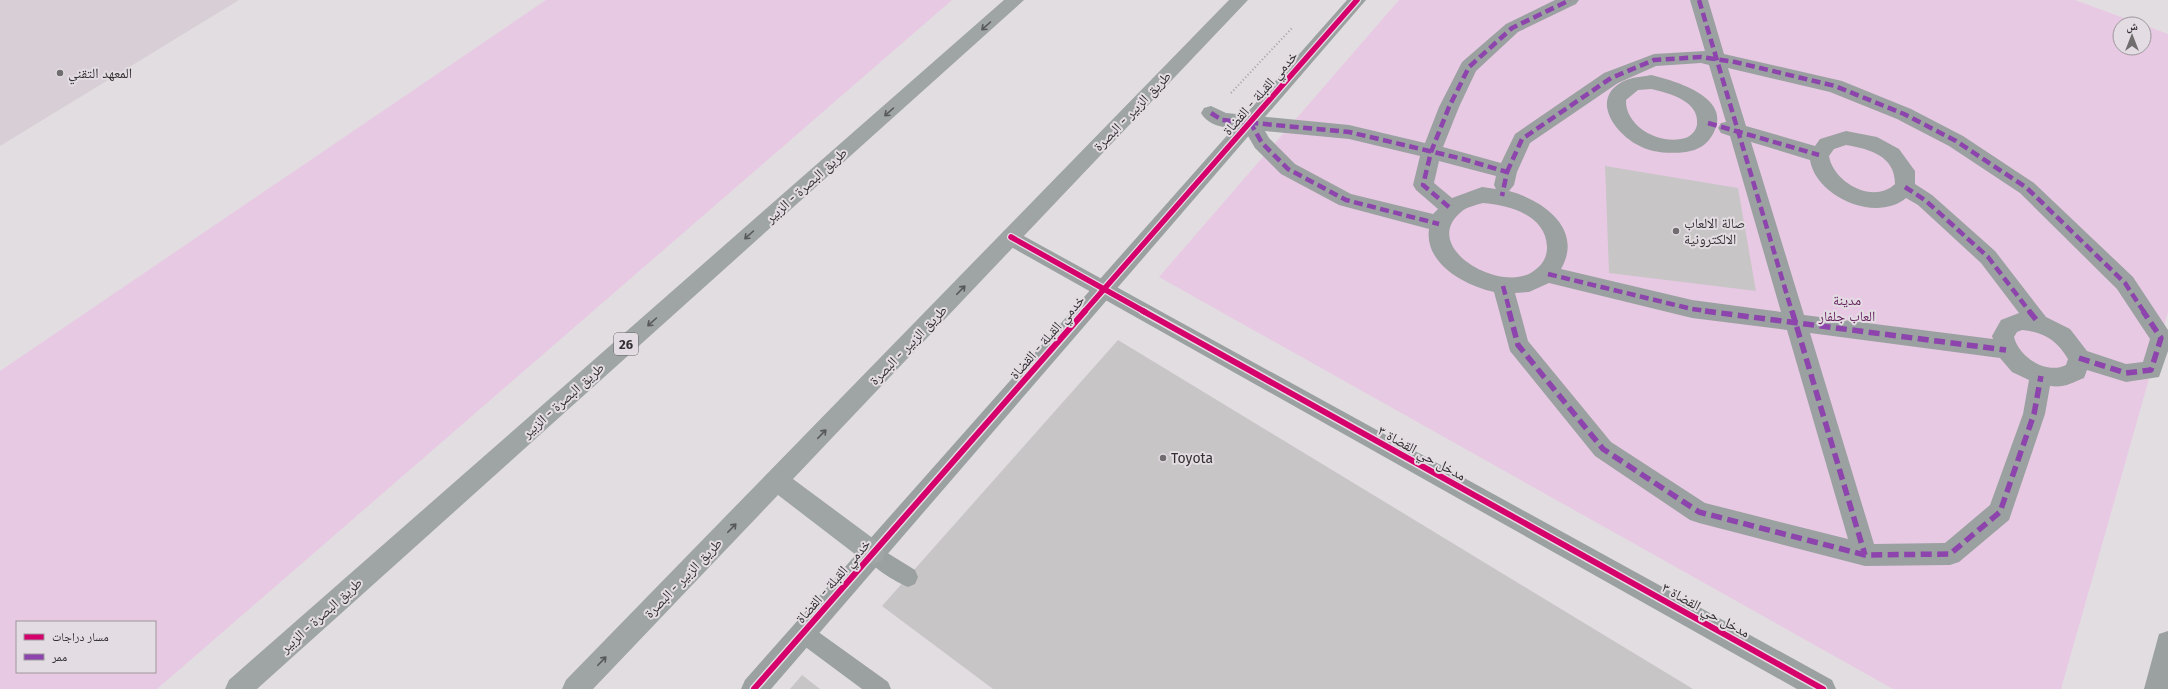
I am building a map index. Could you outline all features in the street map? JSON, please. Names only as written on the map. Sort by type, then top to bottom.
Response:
[{"type":"highway","name":"طريق البصرة - الزبير","points":[[238,689],[1015,0]]},
{"type":"highway","name":"طريق الزبير - البصرة","points":[[575,689],[777,482],[1239,0]]},
{"type":"highway","points":[[777,482],[874,553]]},
{"type":"street","name":"خدمي القبلة - القضاة","points":[[754,689],[1357,0]]},
{"type":"street","points":[[1444,216],[1423,185],[1431,152],[1469,66],[1512,28],[1570,0]]},
{"type":"street","points":[[1699,0],[1865,555]]},
{"type":"street","points":[[1502,196],[1507,172],[1522,139],[1611,78],[1654,60],[1701,57],[1717,59],[1836,86],[1904,114],[1956,141],[2027,188],[2125,283],[2161,338],[2151,370],[2126,372],[2079,358]]},
{"type":"street","points":[[1650,82],[1664,85],[1689,95],[1703,108],[1708,123],[1704,135],[1691,144],[1672,147],[1652,143],[1633,134],[1620,121],[1616,107],[1620,94],[1632,85],[1650,82]]},
{"type":"street","points":[[1211,113],[1222,120],[1350,132],[1463,159],[1507,172]]},
{"type":"street","points":[[1250,122],[1262,143],[1288,169],[1346,200],[1413,216],[1444,216]]},
{"type":"street","points":[[1708,123],[1819,155]]},
{"type":"street","points":[[1846,138],[1870,142],[1892,154],[1905,171],[1905,187],[1894,197],[1875,200],[1853,195],[1834,184],[1822,169],[1819,155],[1827,144],[1846,138]]},
{"type":"street","points":[[1905,187],[1925,200],[1988,257],[2038,322]]},
{"type":"street","points":[[1482,195],[1502,196],[1522,203],[1540,214],[1552,228],[1558,244],[1557,260],[1548,274],[1535,282],[1520,286],[1502,286],[1480,282],[1461,271],[1446,257],[1438,240],[1444,216],[1464,199],[1482,195]]},
{"type":"street","name":"مدخل حي القضاة ٣","points":[[1011,237],[1823,689]]},
{"type":"street","points":[[1548,274],[1692,309],[2006,350]]},
{"type":"street","points":[[1502,286],[1518,345],[1604,449],[1698,512],[1865,555],[1950,554],[2000,512],[2034,414],[2041,376]]},
{"type":"street","points":[[2021,321],[2038,322],[2056,329],[2070,341],[2079,358],[2076,371],[2062,378],[2041,376],[2020,365],[2006,350],[2003,336],[2009,326],[2021,321]]},
{"type":"street","points":[[2158,689],[2168,643]]},
{"type":"lane","points":[[874,553],[908,577]]},
{"type":"lane","points":[[803,633],[880,689]]},
{"type":"path","points":[[1211,113],[1297,23]]},
{"type":"shaded area","name":"المعهد التقني","points":[[0,0],[239,0],[0,146]]},
{"type":"green space","points":[[546,0],[952,0],[157,689],[0,689],[0,371]]},
{"type":"green space","name":"مدينة العاب جلفار","points":[[1399,0],[2075,0],[2118,16],[2112,16],[2112,56],[2152,56],[2152,28],[2168,34],[2168,312],[2061,689],[1893,689],[1159,277]]},
{"type":"building","name":"صالة الالعاب الالكترونية","points":[[1605,166],[1738,188],[1756,291],[1609,273]]},
{"type":"building","name":"Toyota","points":[[1118,340],[1693,689],[993,689],[882,606]]},
{"type":"building","points":[[802,675],[820,689],[790,689]]},
{"type":"marked path","points":[[1449,207],[1423,185],[1431,152],[1449,107],[1469,67],[1512,28],[1570,0]]},
{"type":"marked path","points":[[1699,0],[1865,555]]},
{"type":"marked path","points":[[1507,172],[1522,139],[1611,78],[1654,60],[1701,57],[1735,62],[1835,86],[1904,114],[1956,141],[2027,188],[2125,283],[2161,338],[2151,370],[2126,373],[2079,358]]},
{"type":"marked path","points":[[1211,113],[1222,120],[1349,132],[1463,159],[1507,172],[1502,196]]},
{"type":"marked path","points":[[1250,122],[1262,143],[1288,169],[1346,200],[1413,216],[1439,224]]},
{"type":"marked path","points":[[1708,123],[1819,155]]},
{"type":"marked path","points":[[1905,187],[1925,200],[1988,257],[2038,322]]},
{"type":"marked path","points":[[1548,274],[1692,309],[2006,350]]},
{"type":"marked path","points":[[1503,286],[1518,345],[1603,449],[1699,512],[1865,555],[1950,554],[2000,512],[2034,414],[2041,376]]},
{"type":"cycle path","points":[[754,689],[1357,0]]},
{"type":"cycle path","points":[[1011,237],[1823,689]]},
{"type":"place","name":"المعهد التقني","points":[[60,73]]},
{"type":"place","name":"صالة الالعاب الالكترونية","points":[[1676,231]]},
{"type":"place","name":"Toyota","points":[[1163,458]]}]
